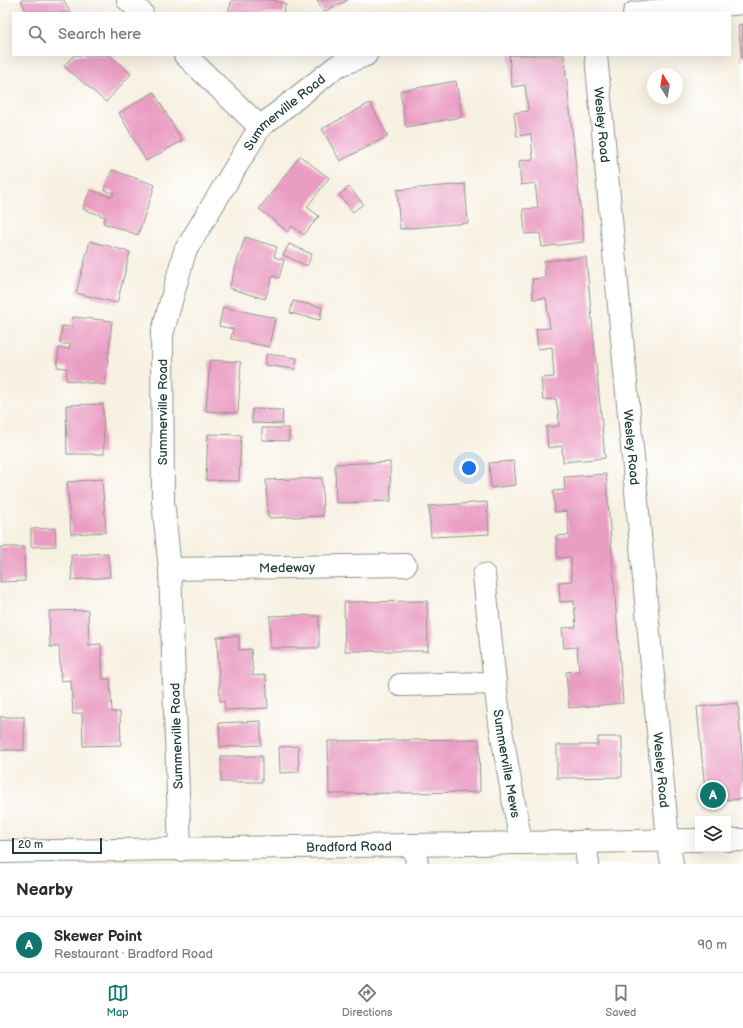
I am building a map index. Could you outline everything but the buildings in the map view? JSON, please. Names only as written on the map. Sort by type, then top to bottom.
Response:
[{"type":"street","points":[[128,0],[141,12]]},
{"type":"street","points":[[645,12],[743,3]]},
{"type":"street","points":[[186,56],[260,128]]},
{"type":"street","name":"Summerville Road","points":[[180,850],[170,569],[163,501],[162,334],[185,251],[260,128],[336,66],[363,56]]},
{"type":"street","name":"Wesley Road","points":[[596,56],[668,840],[672,864]]},
{"type":"street","name":"Medeway","points":[[170,569],[405,565]]},
{"type":"street","name":"Summerville Mews","points":[[484,575],[501,730],[521,843]]},
{"type":"street","points":[[400,684],[495,683]]},
{"type":"street","name":"Bradford Road","points":[[0,852],[180,850],[416,855],[521,843],[695,840]]},
{"type":"street","points":[[731,840],[743,840]]},
{"type":"street","points":[[584,842],[588,864]]},
{"type":"place","name":"Skewer Point","points":[[713,795]]}]
